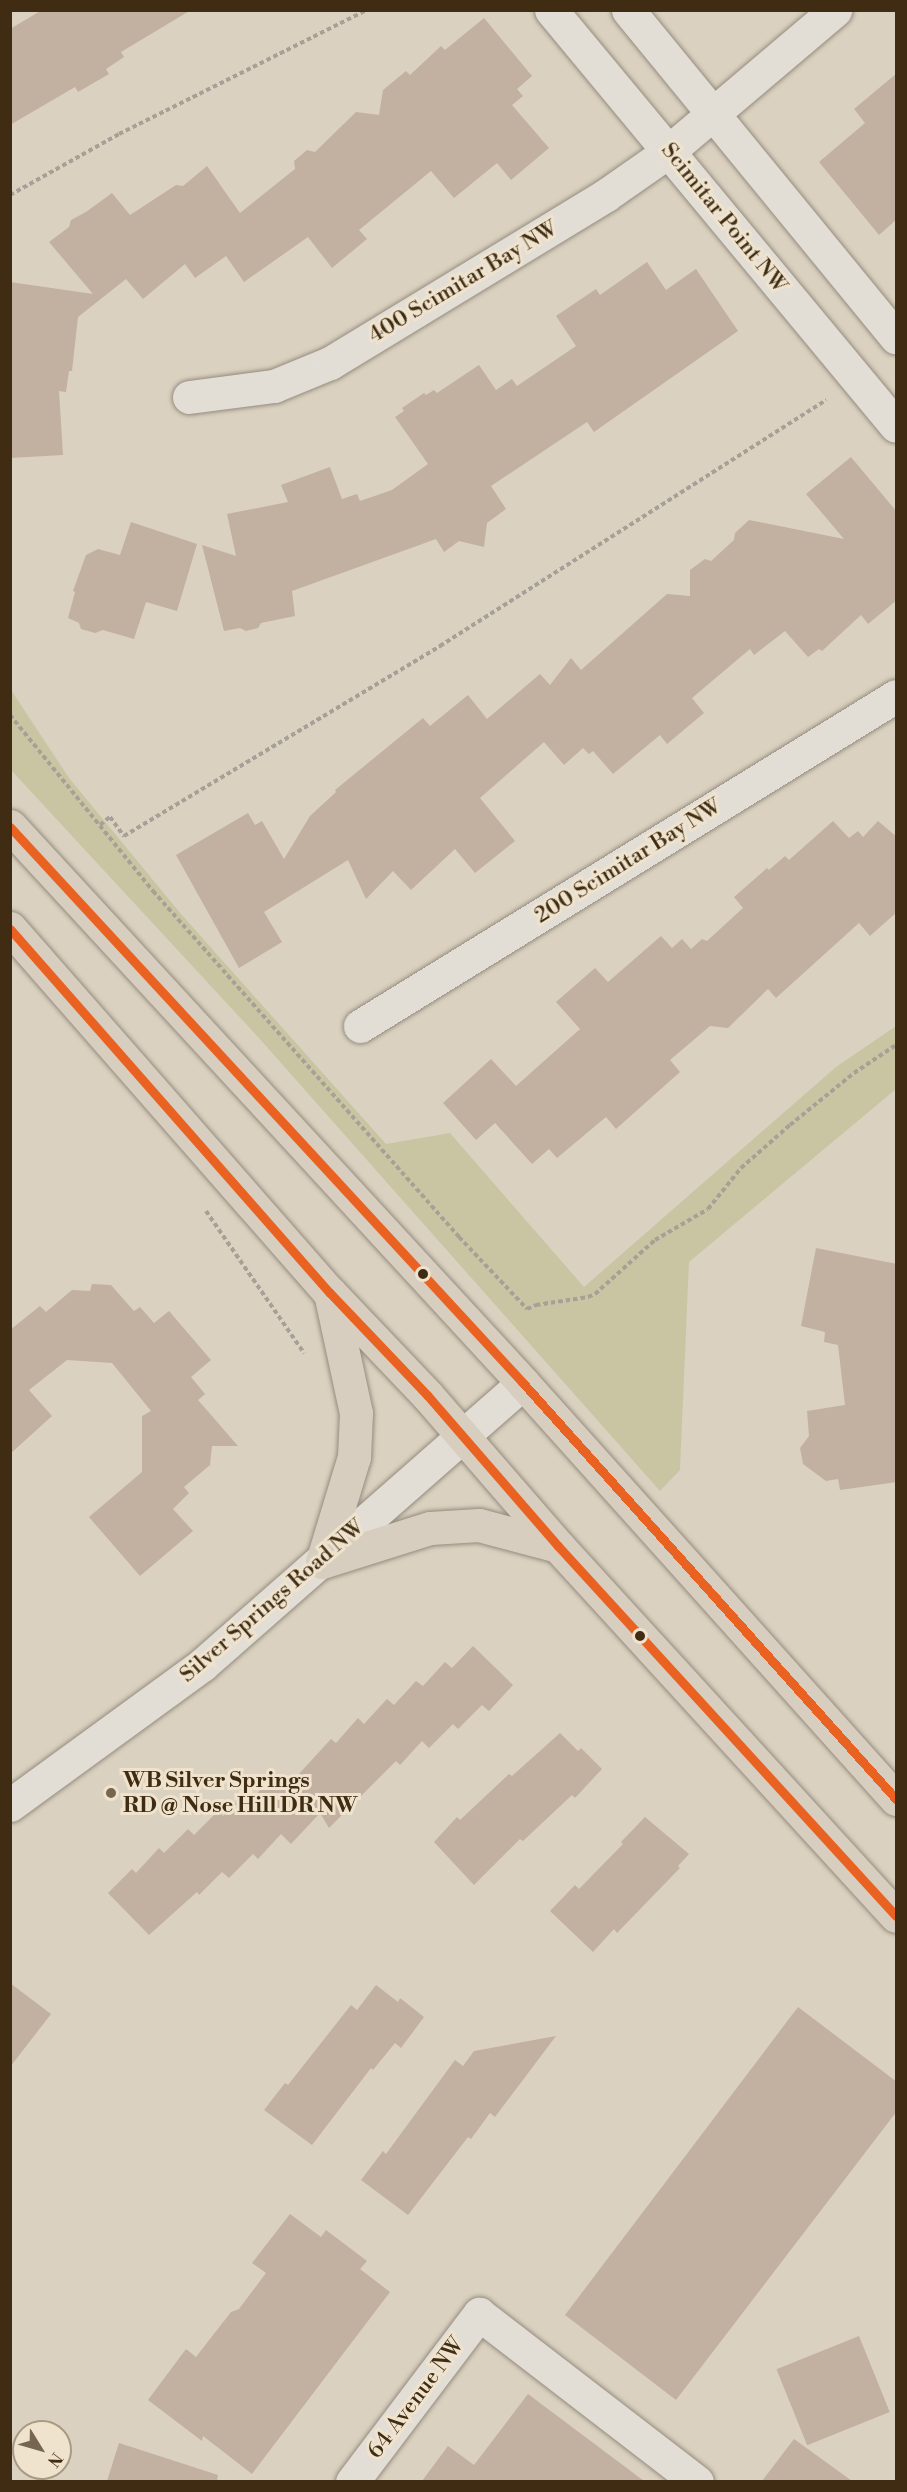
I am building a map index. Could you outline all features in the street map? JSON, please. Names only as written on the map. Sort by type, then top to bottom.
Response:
[{"type":"main road","points":[[10,826],[523,1383],[897,1800]]},
{"type":"main road","points":[[10,928],[330,1293],[463,1435],[558,1546],[897,1916]]},
{"type":"main road","points":[[322,1562],[354,1457],[356,1413],[330,1293]]},
{"type":"main road","points":[[322,1562],[430,1528],[478,1525],[558,1546]]},
{"type":"street","name":"Scimitar Point NW","points":[[551,10],[856,381],[897,426]]},
{"type":"street","points":[[628,10],[897,338]]},
{"type":"street","name":"400 Scimitar Bay NW","points":[[189,397],[274,386],[330,363],[606,195],[669,151],[835,10]]},
{"type":"street","name":"200 Scimitar Bay NW","points":[[360,1026],[897,696]]},
{"type":"street","name":"Silver Springs Road NW","points":[[10,1805],[202,1665],[322,1562],[523,1383]]},
{"type":"street","name":"64 Avenue NW","points":[[352,2481],[479,2314],[697,2481]]},
{"type":"path","points":[[10,195],[119,134],[367,10]]},
{"type":"path","points":[[100,825],[110,817],[124,836],[440,646],[827,399]]},
{"type":"path","points":[[10,715],[153,891],[452,1229],[527,1309],[536,1305],[595,1294],[654,1240],[708,1209],[741,1168],[790,1125],[854,1073],[897,1045]]},
{"type":"path","points":[[204,1209],[309,1362]]},
{"type":"shaded area","points":[[11,690],[69,778],[181,914],[386,1144],[450,1133],[584,1287],[836,1067],[896,1026],[896,1089],[689,1262],[680,1470],[660,1491],[258,1037],[11,770]]},
{"type":"building","points":[[42,10],[191,10],[121,52],[124,57],[106,69],[109,74],[78,92],[75,87],[10,125],[10,29]]},
{"type":"building","points":[[484,18],[532,76],[517,89],[523,96],[512,105],[549,148],[511,180],[497,163],[454,198],[431,171],[359,230],[367,239],[332,268],[308,237],[244,282],[226,256],[195,278],[185,264],[143,299],[126,279],[78,317],[72,371],[69,371],[66,392],[59,391],[63,455],[10,458],[10,282],[93,294],[49,242],[69,227],[71,220],[112,193],[130,215],[176,185],[183,186],[207,166],[240,213],[295,169],[294,161],[307,150],[315,152],[356,112],[379,115],[383,90],[406,71],[410,75],[441,46],[445,50]]},
{"type":"building","points":[[897,73],[897,219],[879,235],[819,162],[865,123],[854,109]]},
{"type":"building","points":[[647,262],[666,290],[696,269],[738,331],[594,432],[587,422],[491,486],[506,509],[487,523],[484,547],[459,541],[444,552],[436,539],[292,591],[295,616],[261,623],[258,628],[246,631],[240,628],[224,631],[202,545],[236,556],[227,514],[288,502],[281,485],[330,467],[342,499],[357,494],[360,501],[392,490],[428,464],[395,417],[404,411],[402,408],[424,393],[426,395],[434,390],[437,393],[479,365],[496,390],[512,379],[517,386],[576,346],[556,316],[596,289],[600,295]]},
{"type":"building","points":[[851,457],[897,512],[897,600],[868,624],[861,615],[822,651],[819,649],[808,657],[785,631],[754,655],[750,649],[692,698],[704,713],[667,744],[660,735],[613,774],[593,751],[589,754],[583,748],[564,765],[544,742],[480,798],[515,841],[475,873],[455,849],[411,890],[393,871],[366,899],[348,860],[264,912],[282,942],[239,968],[176,855],[248,813],[255,825],[262,821],[284,859],[310,816],[336,792],[335,790],[423,718],[430,726],[468,695],[487,719],[540,674],[550,685],[571,658],[581,670],[667,594],[690,596],[690,570],[705,559],[711,561],[734,540],[735,533],[749,520],[844,539],[806,494]]},
{"type":"building","points":[[131,522],[197,544],[177,611],[146,602],[134,639],[103,630],[95,633],[81,629],[79,623],[68,618],[75,592],[73,591],[86,555],[98,549],[120,555]]},
{"type":"building","points":[[833,821],[849,838],[858,831],[863,837],[878,821],[897,837],[897,912],[870,936],[859,923],[776,998],[768,989],[728,1028],[710,1026],[670,1060],[680,1072],[616,1129],[606,1117],[557,1158],[549,1149],[532,1164],[495,1123],[476,1140],[443,1103],[491,1059],[516,1086],[580,1029],[556,1002],[595,968],[608,982],[661,936],[672,948],[682,939],[691,949],[702,939],[707,941],[743,908],[734,897],[767,868],[769,870],[785,856],[789,860]]},
{"type":"building","points":[[816,1248],[897,1264],[897,1482],[840,1490],[838,1479],[826,1481],[803,1464],[800,1448],[809,1436],[807,1411],[845,1405],[838,1345],[824,1342],[825,1332],[801,1326]]},
{"type":"building","points":[[92,1284],[111,1285],[134,1311],[140,1307],[154,1323],[169,1311],[211,1360],[191,1377],[205,1394],[198,1400],[238,1446],[212,1446],[210,1465],[184,1487],[189,1493],[173,1509],[193,1531],[140,1576],[89,1517],[142,1472],[142,1416],[151,1411],[112,1363],[67,1360],[29,1390],[52,1416],[10,1454],[10,1330],[40,1306],[46,1312],[72,1290],[90,1291]]},
{"type":"building","points":[[473,1646],[513,1685],[489,1711],[482,1705],[458,1729],[453,1724],[429,1748],[422,1741],[400,1765],[396,1761],[329,1828],[320,1813],[291,1844],[281,1834],[258,1859],[253,1854],[229,1878],[222,1872],[199,1895],[197,1892],[149,1935],[108,1893],[132,1869],[136,1873],[159,1848],[164,1853],[188,1829],[194,1835],[218,1811],[223,1816],[246,1792],[252,1799],[273,1776],[286,1788],[331,1739],[336,1743],[358,1718],[364,1724],[387,1699],[394,1705],[416,1681],[423,1686],[445,1662],[452,1668]]},
{"type":"building","points":[[560,1733],[578,1751],[581,1748],[602,1769],[575,1798],[572,1795],[523,1841],[520,1839],[474,1885],[434,1842],[457,1817],[460,1820],[509,1774],[512,1776]]},
{"type":"building","points":[[645,1817],[689,1854],[678,1866],[680,1868],[617,1933],[614,1929],[593,1952],[550,1911],[575,1885],[579,1889],[623,1844],[621,1842]]},
{"type":"building","points":[[10,1983],[51,2014],[10,2067]]},
{"type":"building","points":[[376,1985],[398,2002],[400,1998],[424,2017],[401,2048],[395,2043],[373,2070],[371,2068],[312,2145],[264,2110],[285,2083],[288,2085],[351,2005],[357,2010]]},
{"type":"building","points":[[798,2007],[897,2082],[897,2111],[676,2400],[565,2315]]},
{"type":"building","points":[[556,2036],[495,2117],[490,2113],[471,2139],[468,2137],[408,2215],[361,2180],[383,2151],[386,2154],[455,2060],[463,2066],[474,2051]]},
{"type":"building","points":[[290,2214],[321,2237],[326,2230],[367,2261],[360,2269],[390,2292],[252,2474],[203,2436],[202,2441],[148,2400],[186,2349],[196,2357],[231,2312],[239,2309],[266,2273],[252,2263]]},
{"type":"building","points":[[859,2336],[890,2412],[807,2445],[776,2369]]},
{"type":"building","points":[[528,2394],[644,2481],[422,2481],[448,2446],[474,2465]]},
{"type":"building","points":[[794,2439],[852,2481],[762,2481]]},
{"type":"building","points":[[119,2443],[218,2475],[217,2481],[107,2481]]},
{"type":"transit line","points":[[10,827],[523,1383],[896,1799]]},
{"type":"transit line","points":[[10,929],[330,1293],[428,1396],[558,1546],[896,1916]]},
{"type":"place","name":"WB Silver Springs RD @ Nose Hill DR NW","points":[[111,1793]]}]
